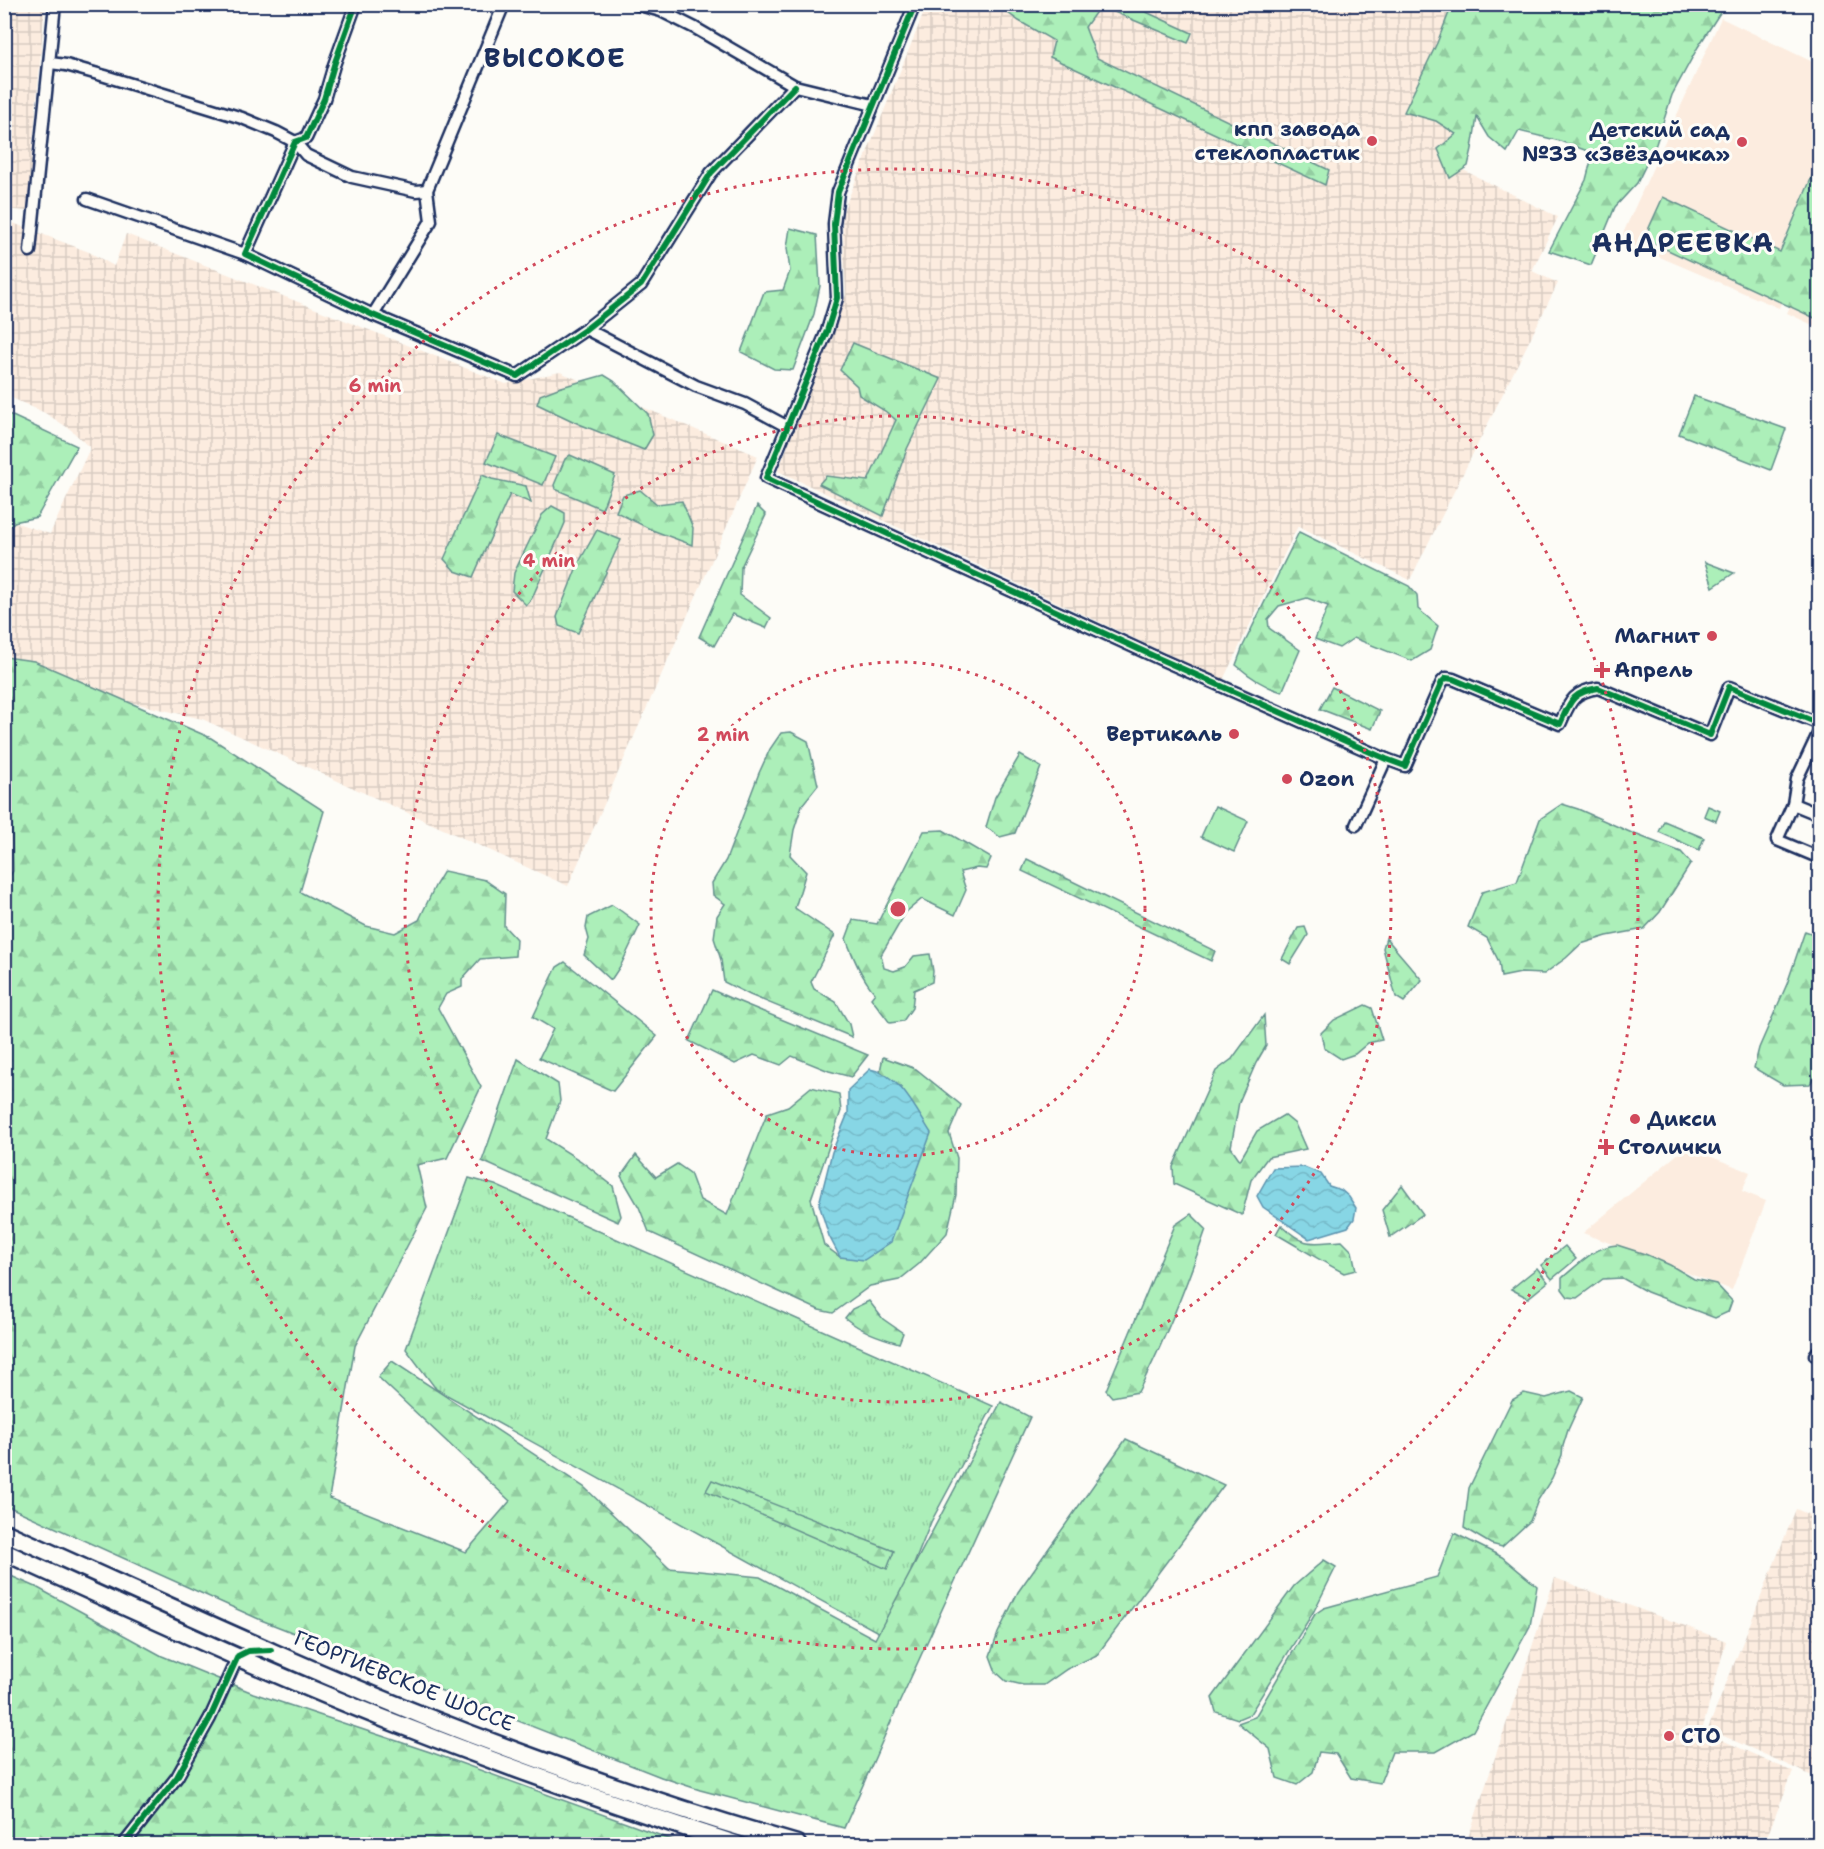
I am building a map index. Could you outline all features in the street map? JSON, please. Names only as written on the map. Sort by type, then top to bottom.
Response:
[{"type":"main road","name":"ГЕОРГИЕВСКОЕ ШОССЕ","points":[[4,1532],[423,1715],[634,1793],[797,1845]]},
{"type":"main road","name":"ГЕОРГИЕВСКОЕ ШОССЕ","points":[[4,1552],[378,1716],[587,1795],[736,1845]]},
{"type":"street","points":[[30,251],[56,4]]},
{"type":"street","points":[[245,254],[295,142],[306,138],[324,99],[356,4]]},
{"type":"street","points":[[373,315],[431,221],[427,190],[504,4]]},
{"type":"street","points":[[636,4],[663,8],[795,86],[873,105]]},
{"type":"street","points":[[915,4],[838,192],[834,224],[837,298],[827,331],[766,477],[1160,660],[1406,766],[1442,682],[1446,678],[1454,679],[1560,724],[1571,699],[1584,690],[1598,688],[1710,735],[1729,687],[1820,724]]},
{"type":"street","points":[[50,63],[105,76],[242,118],[295,142],[306,155],[352,177],[416,191],[427,190]]},
{"type":"street","points":[[87,199],[245,254],[373,315],[517,376],[586,329],[641,285],[711,172],[795,86]]},
{"type":"street","points":[[586,329],[696,386],[745,404],[788,427]]},
{"type":"street","points":[[1820,730],[1797,779],[1793,804],[1777,840],[1820,858]]},
{"type":"street","points":[[1356,825],[1386,759]]},
{"type":"street","points":[[1793,804],[1820,815]]},
{"type":"street","points":[[124,1845],[177,1777],[210,1718],[238,1656],[248,1651],[271,1650]]},
{"type":"shaded area","points":[[5,4],[45,5],[27,211],[5,209]]},
{"type":"shaded area","points":[[927,5],[1469,5],[1463,114],[1443,160],[1558,217],[1532,271],[1558,283],[1410,580],[1298,526],[1223,680],[778,471],[846,295],[842,214]]},
{"type":"shaded area","name":"Детский сад №33 «Звёздочка»","points":[[1721,18],[1819,65],[1819,219],[1779,308],[1620,240]]},
{"type":"shaded area","points":[[5,220],[89,252],[114,266],[126,234],[506,384],[560,372],[758,456],[568,886],[202,719],[5,673],[4,542],[14,522],[50,534],[90,448],[70,429],[45,413],[5,395]]},
{"type":"shaded area","points":[[1819,244],[1819,328],[1787,313]]},
{"type":"shaded area","points":[[1686,1147],[1750,1172],[1742,1191],[1766,1201],[1732,1290],[1583,1233]]},
{"type":"shaded area","points":[[1796,1509],[1819,1519],[1819,1779],[1708,1729]]},
{"type":"shaded area","points":[[1555,1578],[1726,1641],[1702,1731],[1793,1772],[1764,1844],[1466,1844]]},
{"type":"green space","points":[[997,5],[1131,5],[1192,33],[1188,43],[1100,6],[1085,27],[1097,58],[1329,170],[1325,185],[1050,57],[1054,41]]},
{"type":"green space","points":[[1452,5],[1725,5],[1698,47],[1672,95],[1656,144],[1637,183],[1615,207],[1591,265],[1549,251],[1586,180],[1593,153],[1560,141],[1519,131],[1507,152],[1489,137],[1477,117],[1468,166],[1450,178],[1438,149],[1456,134],[1436,121],[1404,112],[1437,43]]},
{"type":"green space","points":[[1819,160],[1819,320],[1644,239],[1663,197],[1780,252]]},
{"type":"green space","points":[[790,228],[817,235],[820,286],[814,314],[793,370],[774,369],[741,352],[764,292],[783,290],[790,271],[787,248]]},
{"type":"green space","points":[[853,343],[941,379],[907,449],[883,516],[819,484],[826,476],[868,481],[896,420],[859,395],[857,386],[840,370]]},
{"type":"green space","points":[[604,375],[614,381],[648,414],[653,435],[644,450],[537,404],[540,395]]},
{"type":"green space","points":[[1694,396],[1786,429],[1771,470],[1679,434]]},
{"type":"green space","points":[[4,412],[77,446],[37,517],[14,522],[5,533]]},
{"type":"green space","points":[[498,435],[555,457],[543,485],[486,462]]},
{"type":"green space","points":[[570,455],[615,475],[602,509],[555,489],[554,485],[565,459]]},
{"type":"green space","points":[[482,475],[526,486],[531,503],[510,494],[473,577],[455,571],[444,559]]},
{"type":"green space","points":[[640,490],[657,504],[682,501],[693,528],[692,545],[652,530],[616,512],[623,495]]},
{"type":"green space","points":[[552,506],[565,513],[565,523],[532,598],[526,605],[512,591],[514,573],[542,515]]},
{"type":"green space","points":[[757,506],[766,515],[741,567],[740,595],[771,618],[766,628],[732,614],[714,646],[699,637]]},
{"type":"green space","points":[[597,530],[621,540],[578,633],[559,626],[557,617],[578,564]]},
{"type":"green space","points":[[1299,532],[1409,586],[1417,595],[1418,609],[1438,626],[1430,650],[1412,661],[1354,638],[1339,648],[1315,639],[1328,606],[1307,598],[1279,606],[1268,619],[1269,628],[1300,650],[1282,692],[1258,681],[1236,665],[1243,646]]},
{"type":"green space","points":[[1705,562],[1734,573],[1713,587]]},
{"type":"green space","points":[[5,657],[34,661],[211,738],[324,811],[300,892],[366,926],[395,933],[419,920],[444,871],[485,880],[505,894],[504,926],[516,939],[515,956],[480,959],[462,979],[462,987],[446,994],[438,1008],[481,1087],[447,1158],[417,1165],[427,1208],[355,1346],[329,1498],[466,1552],[510,1501],[378,1377],[392,1361],[584,1487],[669,1568],[760,1577],[875,1639],[1001,1402],[1030,1417],[844,1828],[700,1790],[661,1777],[261,1620],[5,1505],[4,885],[13,871],[11,805],[4,800]]},
{"type":"green space","points":[[1332,687],[1380,711],[1372,729],[1320,709]]},
{"type":"green space","points":[[791,732],[808,741],[818,785],[802,805],[794,830],[790,855],[806,872],[795,908],[835,935],[811,982],[814,989],[836,1002],[849,1024],[852,1037],[724,982],[721,960],[714,938],[717,916],[725,904],[713,895],[712,883],[726,860],[770,749],[781,733]]},
{"type":"green space","points":[[1020,755],[1041,767],[1015,833],[1000,837],[986,827],[995,797]]},
{"type":"green space","points":[[1562,804],[1681,852],[1691,863],[1660,912],[1644,929],[1581,944],[1544,974],[1521,973],[1501,977],[1499,962],[1487,938],[1468,927],[1482,892],[1517,882],[1540,819]]},
{"type":"green space","points":[[1215,806],[1248,821],[1234,852],[1201,837]]},
{"type":"green space","points":[[1708,806],[1720,811],[1716,821],[1704,816]]},
{"type":"green space","points":[[1664,821],[1704,838],[1699,850],[1659,832]]},
{"type":"green space","points":[[943,830],[991,858],[986,869],[977,868],[960,872],[966,890],[955,915],[922,899],[906,912],[881,955],[884,968],[894,971],[905,967],[914,956],[930,954],[932,982],[914,990],[912,1008],[903,1021],[890,1023],[871,998],[875,993],[862,975],[846,939],[853,920],[877,924],[924,831]]},
{"type":"green space","points":[[1027,859],[1215,951],[1211,961],[1022,871]]},
{"type":"green space","points":[[612,905],[640,925],[621,965],[611,980],[584,955],[589,939],[586,928],[588,917]]},
{"type":"green space","points":[[1305,927],[1308,935],[1290,964],[1282,959],[1298,928]]},
{"type":"green space","points":[[1805,931],[1819,936],[1819,1070],[1810,1084],[1783,1085],[1754,1068],[1759,1048],[1787,984]]},
{"type":"green space","points":[[1386,938],[1422,980],[1404,1002],[1396,997],[1383,948]]},
{"type":"green space","points":[[565,962],[657,1036],[613,1091],[539,1058],[553,1029],[533,1017],[557,967]]},
{"type":"green space","points":[[712,990],[868,1055],[851,1077],[792,1056],[781,1065],[754,1055],[735,1064],[689,1041]]},
{"type":"green space","points":[[1365,1005],[1372,1008],[1382,1040],[1368,1043],[1355,1054],[1341,1059],[1324,1048],[1321,1033],[1334,1020]]},
{"type":"green space","points":[[1264,1015],[1266,1046],[1239,1102],[1231,1147],[1240,1160],[1257,1131],[1284,1115],[1295,1124],[1306,1149],[1268,1157],[1251,1180],[1242,1215],[1174,1184],[1173,1167],[1216,1071],[1232,1059]]},
{"type":"green space","points":[[883,1057],[916,1069],[961,1105],[949,1133],[957,1158],[956,1195],[947,1233],[919,1264],[899,1280],[870,1286],[833,1313],[819,1310],[649,1232],[639,1207],[621,1176],[636,1155],[656,1177],[677,1164],[690,1173],[700,1200],[727,1215],[767,1113],[788,1106],[811,1087],[839,1094],[841,1111],[811,1199],[824,1245],[840,1257],[901,1088],[880,1071]]},
{"type":"green space","points":[[518,1059],[558,1084],[560,1101],[546,1139],[581,1161],[613,1186],[621,1216],[618,1222],[482,1161]]},
{"type":"green space","points":[[469,1178],[495,1185],[993,1406],[931,1522],[885,1636],[436,1389],[406,1349]]},
{"type":"green space","points":[[1402,1185],[1423,1214],[1390,1237],[1382,1210]]},
{"type":"green space","points":[[1191,1214],[1206,1229],[1166,1332],[1138,1392],[1112,1397],[1106,1390],[1175,1225]]},
{"type":"green space","points":[[1281,1225],[1303,1241],[1315,1243],[1342,1241],[1352,1251],[1356,1270],[1344,1273],[1276,1234]]},
{"type":"green space","points":[[1617,1245],[1670,1265],[1694,1279],[1716,1284],[1732,1301],[1728,1312],[1715,1318],[1647,1292],[1622,1278],[1603,1279],[1577,1298],[1568,1297],[1562,1289],[1562,1278],[1594,1252]]},
{"type":"green space","points":[[1565,1246],[1576,1259],[1552,1279],[1541,1265]]},
{"type":"green space","points":[[1537,1268],[1548,1282],[1528,1298],[1511,1289]]},
{"type":"green space","points":[[869,1301],[883,1319],[903,1333],[899,1343],[857,1327],[845,1318],[852,1309]]},
{"type":"green space","points":[[1571,1391],[1583,1397],[1568,1430],[1562,1455],[1552,1478],[1538,1500],[1530,1521],[1502,1547],[1491,1544],[1464,1528],[1469,1488],[1512,1400],[1524,1393],[1546,1398]]},
{"type":"green space","points":[[1126,1439],[1224,1485],[1097,1655],[1067,1669],[1044,1685],[1023,1685],[1006,1681],[996,1672],[990,1656],[998,1633],[1018,1592]]},
{"type":"green space","points":[[712,1480],[894,1551],[887,1569],[706,1491]]},
{"type":"green space","points":[[1454,1533],[1502,1557],[1537,1586],[1530,1626],[1473,1731],[1436,1752],[1392,1752],[1380,1783],[1351,1778],[1336,1754],[1319,1752],[1313,1772],[1297,1785],[1277,1778],[1270,1749],[1238,1723],[1255,1717],[1315,1614],[1324,1608],[1437,1577]]},
{"type":"green space","points":[[5,1538],[219,1634],[217,1638],[5,1544]]},
{"type":"green space","points":[[1324,1560],[1336,1567],[1314,1611],[1250,1714],[1238,1719],[1216,1712],[1212,1698],[1294,1586]]},
{"type":"green space","points":[[4,1573],[36,1587],[162,1656],[253,1693],[430,1752],[684,1844],[5,1844]]},
{"type":"water","points":[[870,1069],[881,1072],[899,1085],[931,1133],[891,1242],[864,1260],[840,1257],[829,1236],[819,1204],[832,1152],[848,1113],[848,1090]]},
{"type":"water","points":[[1304,1167],[1321,1174],[1329,1186],[1341,1190],[1349,1197],[1356,1208],[1354,1219],[1348,1227],[1309,1239],[1263,1207],[1257,1196],[1273,1168]]},
{"type":"cycle path","points":[[356,4],[324,99],[306,138],[295,142],[245,254],[373,315],[517,376],[586,329],[641,285],[711,173],[795,86]]},
{"type":"cycle path","points":[[915,4],[838,192],[834,224],[837,298],[827,331],[766,478],[1160,659],[1405,766],[1442,682],[1446,678],[1560,724],[1566,710],[1577,695],[1598,688],[1710,735],[1729,687],[1820,724]]},
{"type":"cycle path","points":[[124,1844],[177,1777],[210,1718],[238,1656],[248,1651],[271,1650]]},
{"type":"place","name":"кпп завода стеклопластик","points":[[1372,141]]},
{"type":"place","name":"Детский сад №33 «Звёздочка»","points":[[1742,142]]},
{"type":"place","name":"Магнит","points":[[1712,636]]},
{"type":"place","name":"Апрель","points":[[1602,670]]},
{"type":"place","name":"Вертикаль","points":[[1234,734]]},
{"type":"place","name":"Ozon","points":[[1287,779]]},
{"type":"place","name":"Дикси","points":[[1635,1119]]},
{"type":"place","name":"Столички","points":[[1606,1147]]},
{"type":"place","name":"СТО","points":[[1669,1736]]},
{"type":"district","name":"ВЫСОКОЕ","points":[[555,57]]},
{"type":"district","name":"АНДРЕЕВКА","points":[[1683,242]]}]
